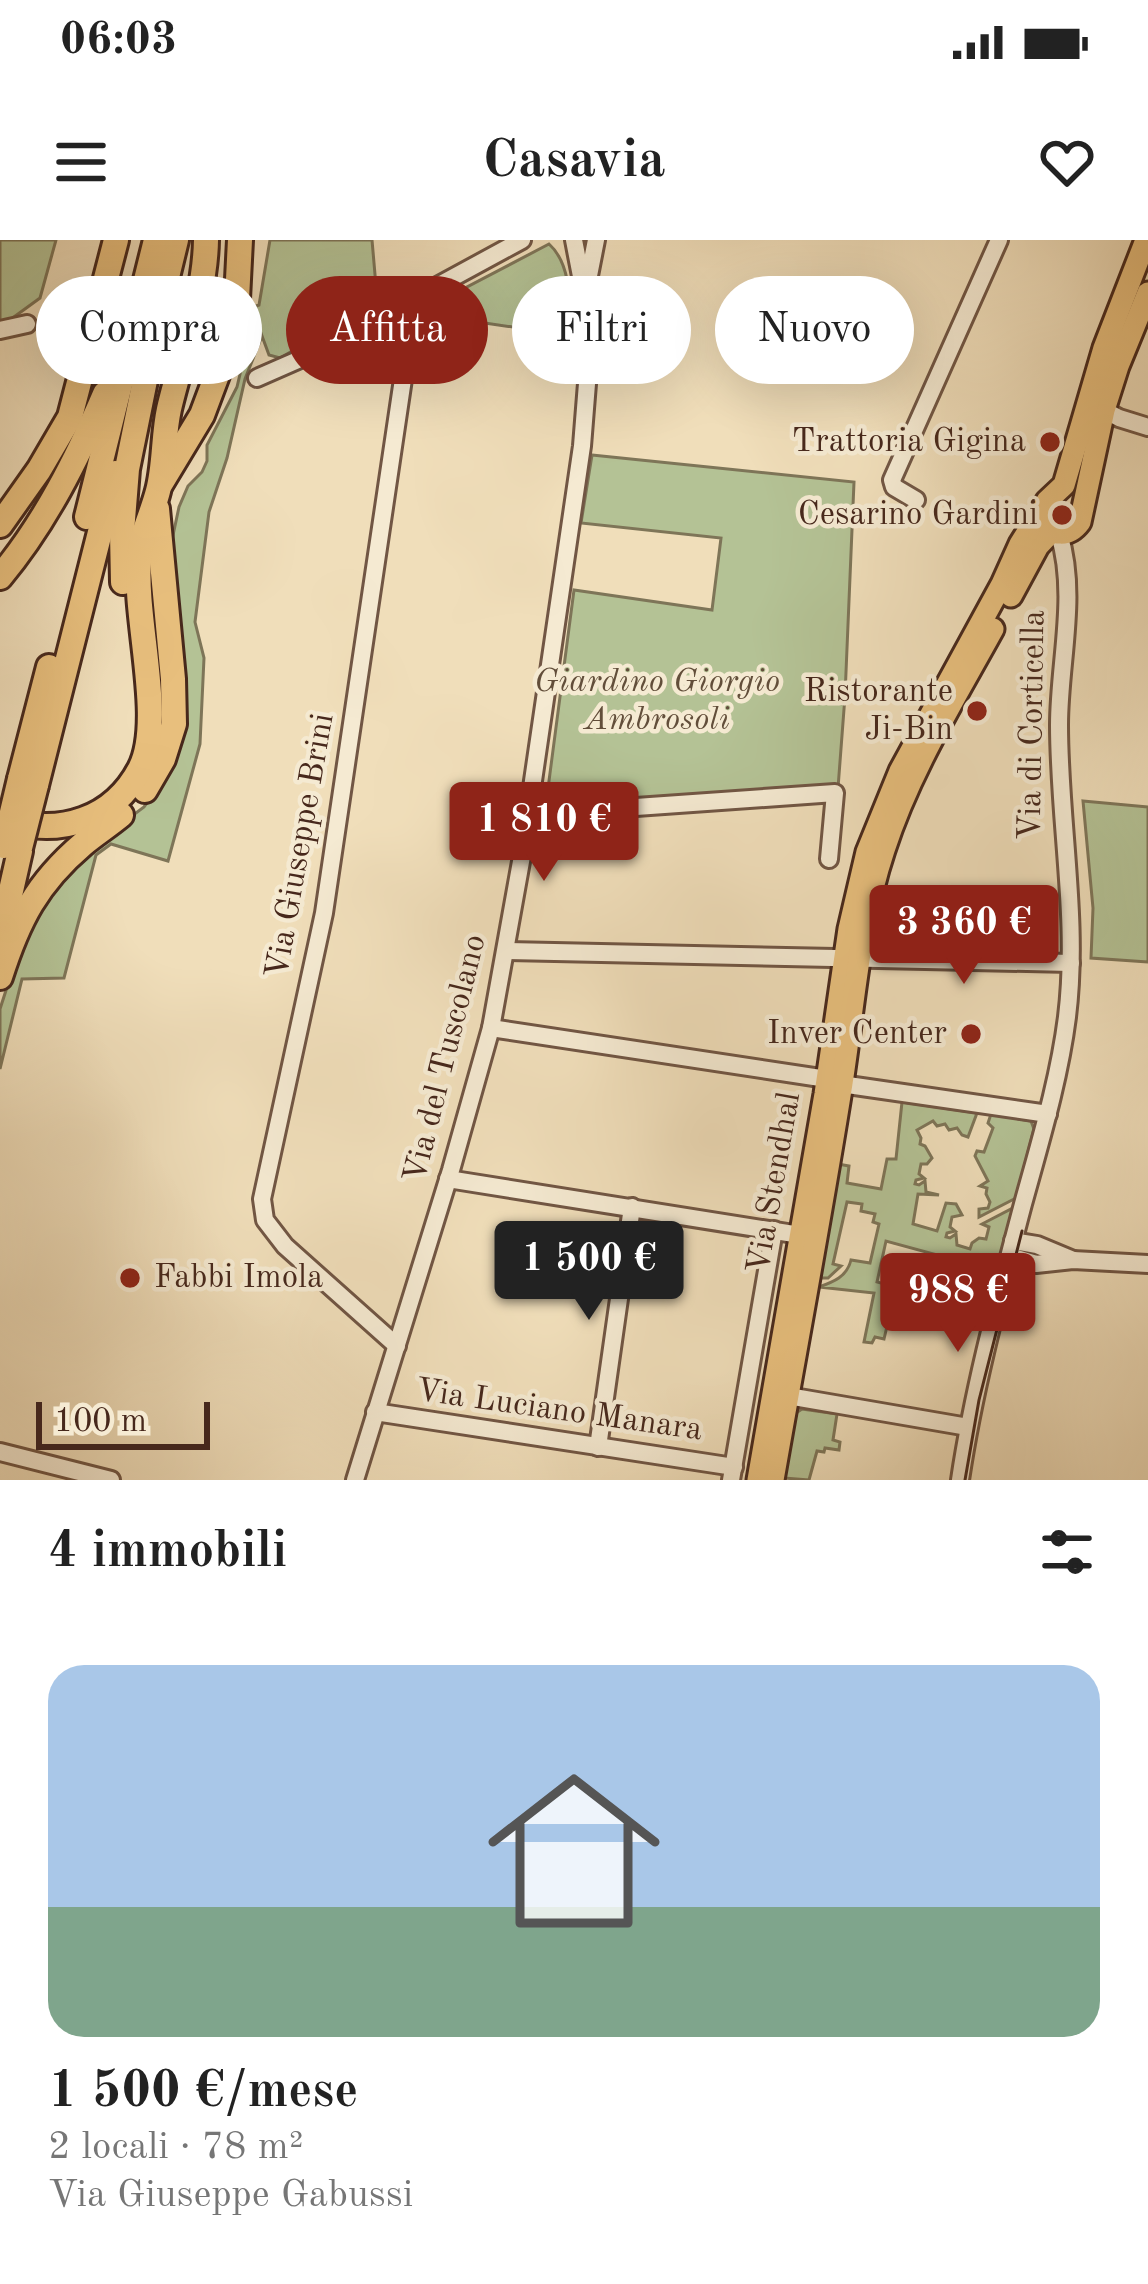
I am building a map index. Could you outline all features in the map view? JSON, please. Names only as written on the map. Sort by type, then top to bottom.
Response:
[{"type":"highway","points":[[0,525],[70,417],[116,240]]},
{"type":"highway","points":[[152,276],[156,240]]},
{"type":"highway","points":[[161,276],[176,240]]},
{"type":"highway","points":[[0,977],[20,922],[40,887],[140,796],[168,746],[175,702],[158,489],[165,429],[203,275],[206,240]]},
{"type":"highway","points":[[0,817],[39,827],[80,822],[119,798],[142,765],[151,720],[139,608],[143,532],[158,489],[202,415],[223,358],[237,299],[240,240]]},
{"type":"highway","points":[[2,569],[17,556],[58,492],[110,384]]},
{"type":"highway","points":[[0,939],[8,852],[129,384]]},
{"type":"highway","points":[[0,800],[41,814],[80,808],[113,786],[132,755],[138,719],[123,587],[124,495],[139,384]]},
{"type":"highway","points":[[2,569],[39,470]]},
{"type":"main road","name":"Via di Corticella","points":[[1052,528],[1104,347],[1147,240]]},
{"type":"main road","points":[[1052,528],[1076,528],[1104,410],[1148,292]]},
{"type":"main road","points":[[1052,528],[1074,498],[1082,513]]},
{"type":"main road","name":"Via Stendhal","points":[[852,958],[902,800],[1052,528]]},
{"type":"main road","name":"Via Stendhal","points":[[773,1480],[852,958],[859,881],[881,812],[1020,544],[1052,528]]},
{"type":"main road","name":"Via Stendhal","points":[[758,1480],[800,1234],[834,1081]]},
{"type":"street","points":[[456,276],[522,240]]},
{"type":"street","name":"Via del Tuscolano","points":[[574,240],[581,276]]},
{"type":"street","name":"Via del Tuscolano","points":[[589,276],[596,240]]},
{"type":"street","points":[[916,500],[894,488],[892,480],[999,240]]},
{"type":"street","points":[[0,330],[27,323]]},
{"type":"street","name":"Via Giuseppe Brini","points":[[397,1346],[285,1246],[265,1220],[262,1199],[324,913],[402,384]]},
{"type":"street","name":"Via del Tuscolano","points":[[354,1476],[491,1028],[582,446],[587,384]]},
{"type":"street","points":[[1104,410],[1148,427]]},
{"type":"street","name":"Via di Corticella","points":[[960,1480],[968,1427],[1048,1114],[1063,1044],[1072,963],[1059,731],[1068,588],[1052,528]]},
{"type":"street","points":[[636,808],[835,793],[829,859]]},
{"type":"street","points":[[506,951],[1072,963]]},
{"type":"street","points":[[491,1028],[1048,1114]]},
{"type":"street","points":[[448,1178],[800,1234]]},
{"type":"street","points":[[598,1447],[632,1207]]},
{"type":"street","points":[[733,1473],[774,1230]]},
{"type":"street","points":[[1011,1249],[1037,1245],[1073,1261],[1148,1264]]},
{"type":"street","points":[[788,1396],[968,1427]]},
{"type":"street","name":"Via Luciano Manara","points":[[375,1412],[733,1473]]},
{"type":"street","points":[[0,1453],[111,1480]]},
{"type":"green space","points":[[0,240],[56,240],[46,276],[36,276],[36,301],[0,323]]},
{"type":"green space","points":[[270,240],[372,240],[375,276],[286,276],[286,355],[280,358],[269,355],[262,336],[262,287]]},
{"type":"green space","points":[[549,244],[566,276],[512,276],[512,327],[488,323],[488,276]]},
{"type":"green space","points":[[244,384],[209,512],[195,622],[204,658],[200,744],[168,861],[111,844],[96,855],[64,978],[22,979],[0,1069],[0,1009],[30,916],[92,846],[144,807],[163,781],[172,540],[179,507],[188,486],[202,472],[207,445],[237,387]]},
{"type":"green space","name":"Giardino Giorgio Ambrosoli","points":[[592,455],[854,482],[838,788],[635,800],[625,823],[595,828],[544,819],[574,590],[712,610],[721,538],[581,523]]},
{"type":"green space","points":[[1083,801],[1148,807],[1148,962],[1091,958],[1093,908]]},
{"type":"green space","points":[[902,1102],[977,1113],[968,1137],[957,1128],[949,1130],[933,1121],[917,1130],[920,1144],[932,1158],[921,1164],[919,1174],[924,1178],[915,1184],[925,1181],[926,1192],[939,1195],[918,1194],[913,1224],[937,1231],[946,1203],[956,1204],[962,1215],[952,1217],[950,1227],[955,1231],[946,1237],[956,1234],[957,1245],[970,1249],[979,1238],[986,1239],[989,1227],[982,1224],[1013,1208],[996,1271],[886,1241],[877,1282],[922,1294],[914,1327],[888,1322],[884,1339],[864,1342],[874,1293],[819,1287],[843,1275],[851,1260],[870,1263],[879,1224],[873,1222],[875,1214],[861,1211],[862,1204],[847,1202],[833,1264],[841,1266],[828,1278],[818,1278],[838,1164],[849,1166],[847,1183],[881,1189],[887,1159],[896,1159]]},
{"type":"green space","points":[[991,1114],[1031,1121],[1034,1129],[1016,1198],[979,1217],[979,1209],[988,1208],[990,1202],[987,1188],[980,1186],[988,1181],[975,1156],[977,1151],[984,1152],[993,1128],[988,1123]]},
{"type":"green space","points":[[802,1409],[837,1414],[833,1440],[840,1442],[839,1450],[817,1451],[809,1480],[784,1478],[796,1413]]},
{"type":"tram line","points":[[965,1480],[979,1400],[1022,1231]]},
{"type":"place","name":"Trattoria Gigina","points":[[1050,442]]},
{"type":"place","name":"Cesarino Gardini","points":[[1062,515]]},
{"type":"place","name":"Ristorante Ji-Bin","points":[[977,711]]},
{"type":"place","name":"Inver Center","points":[[971,1034]]},
{"type":"place","name":"Fabbi Imola","points":[[130,1278]]}]
